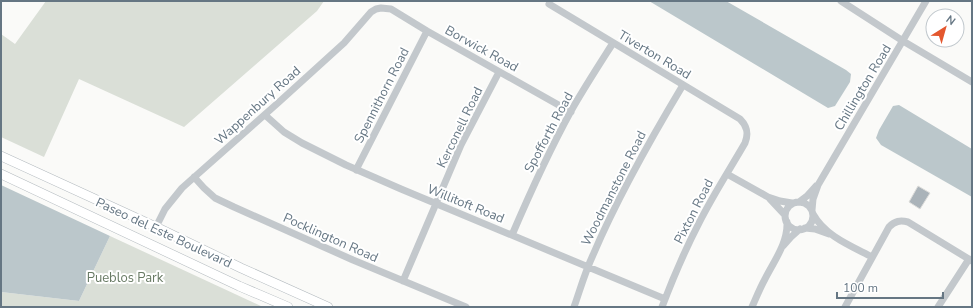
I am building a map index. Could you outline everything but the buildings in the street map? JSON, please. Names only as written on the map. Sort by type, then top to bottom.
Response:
[{"type":"main road","name":"Paseo del Este Boulevard","points":[[1,156],[156,227],[322,306]]},
{"type":"main road","name":"Paseo del Este Boulevard","points":[[1,174],[239,286],[288,307]]},
{"type":"street","points":[[841,1],[903,41],[972,82]]},
{"type":"street","name":"Chillington Road","points":[[813,212],[812,202],[818,185],[926,1]]},
{"type":"street","name":"Tiverton Road","points":[[549,4],[740,119],[746,128]]},
{"type":"street","name":"Borwick Road","points":[[381,8],[391,9],[427,31],[571,112]]},
{"type":"street","name":"Wappenbury Road","points":[[156,227],[165,209],[182,188],[344,43],[371,12],[381,8]]},
{"type":"street","name":"Spennithorn Road","points":[[356,170],[427,31]]},
{"type":"street","name":"Spofforth Road","points":[[512,235],[538,176],[571,112],[613,43]]},
{"type":"street","name":"Kerconell Road","points":[[403,281],[461,145],[499,72]]},
{"type":"street","name":"Woodmanstone Road","points":[[574,307],[588,267],[613,212],[648,144],[683,85]]},
{"type":"street","name":"Willitoft Road","points":[[265,115],[284,132],[302,143],[356,170],[665,299]]},
{"type":"street","name":"Pixton Road","points":[[662,307],[670,284],[699,222],[747,138],[748,132],[746,128]]},
{"type":"street","points":[[727,174],[768,197],[780,201],[807,204],[820,224],[832,234],[872,257]]},
{"type":"street","name":"Pocklington Road","points":[[194,178],[216,198],[234,207],[353,260],[466,307]]},
{"type":"street","name":"Chillington Road","points":[[796,202],[807,196],[818,185]]},
{"type":"street","points":[[768,197],[792,228],[815,229],[832,234]]},
{"type":"street","points":[[782,248],[787,230],[787,208],[796,202]]},
{"type":"street","points":[[752,307],[764,280],[782,248],[791,237],[809,225],[812,221],[813,212]]},
{"type":"street","points":[[845,307],[889,227],[898,221],[908,222],[970,260],[938,307]]},
{"type":"green space","points":[[46,1],[324,1],[317,11],[184,127],[79,79],[44,157],[1,137],[1,34],[15,44]]},
{"type":"green space","name":"Pueblos Park","points":[[110,236],[263,307],[1,307],[1,292],[79,301]]},
{"type":"shaded area","points":[[649,1],[726,1],[846,70],[851,74],[850,82],[835,106],[828,108]]},
{"type":"shaded area","points":[[899,105],[972,149],[972,197],[881,145],[876,138],[879,130],[893,106]]},
{"type":"shaded area","points":[[1,185],[110,236],[79,301],[1,292]]}]
